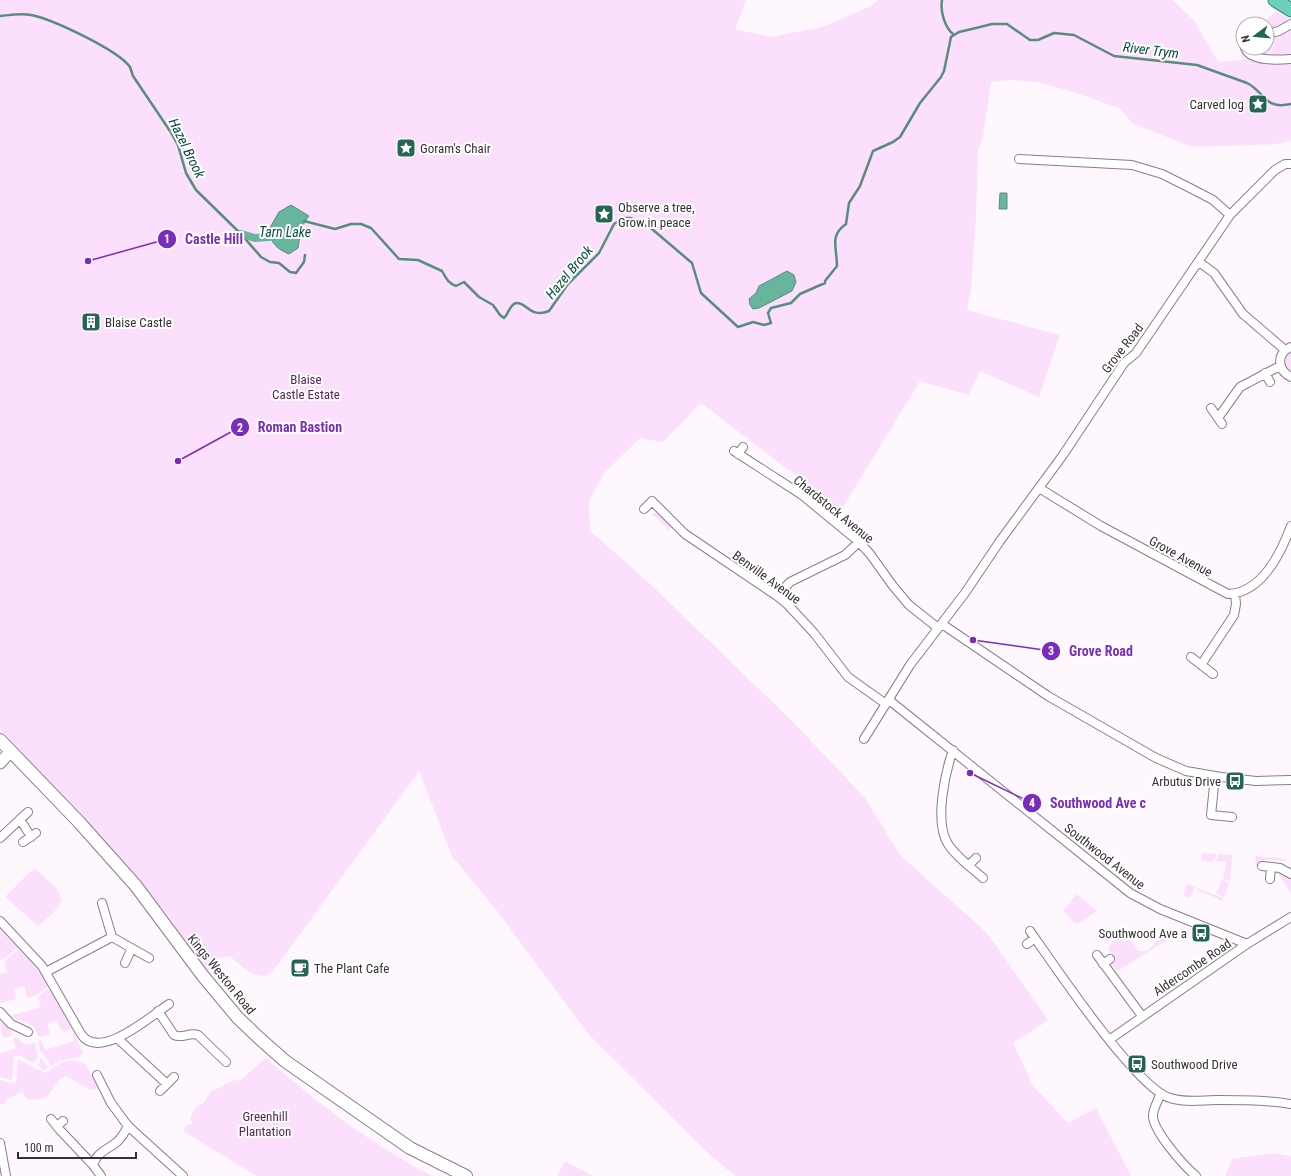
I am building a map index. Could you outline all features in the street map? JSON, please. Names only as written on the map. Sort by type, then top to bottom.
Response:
[{"type":"main road","points":[[1275,0],[1291,10]]},
{"type":"main road","name":"Kings Weston Road","points":[[0,740],[79,822],[136,886],[203,976],[238,1018],[259,1038],[285,1061],[410,1148],[466,1176]]},
{"type":"street","points":[[1275,31],[1291,24]]},
{"type":"street","points":[[1255,56],[1264,59],[1291,59]]},
{"type":"street","points":[[1024,161],[1132,165],[1162,174],[1190,188],[1213,200],[1230,215]]},
{"type":"street","name":"Grove Road","points":[[864,739],[910,665],[940,626],[1074,439],[1124,363],[1136,353],[1200,262],[1230,215],[1275,170],[1285,164],[1291,164]]},
{"type":"street","points":[[1200,262],[1214,273],[1244,314],[1288,348],[1280,357],[1280,366],[1286,375],[1291,377]]},
{"type":"street","points":[[1211,408],[1220,421],[1240,387],[1280,366]]},
{"type":"street","points":[[1265,373],[1270,382]]},
{"type":"street","name":"Chardstock Avenue","points":[[743,447],[736,453],[802,496],[859,542],[909,605],[940,626]]},
{"type":"street","name":"Grove Avenue","points":[[1038,488],[1102,526],[1223,592],[1235,594]]},
{"type":"street","name":"Benville Avenue","points":[[644,509],[652,501],[686,534],[777,596],[804,621],[848,677],[887,702]]},
{"type":"street","points":[[1201,665],[1234,615],[1236,604],[1235,594],[1247,589],[1268,570],[1278,555],[1291,526]]},
{"type":"street","points":[[777,596],[790,582],[839,558],[859,542]]},
{"type":"street","points":[[940,626],[1048,696],[1156,758],[1186,771],[1215,776],[1256,781],[1291,780]]},
{"type":"street","points":[[1191,657],[1213,674]]},
{"type":"street","name":"Southwood Avenue","points":[[887,702],[953,750],[1130,893],[1160,909],[1247,944]]},
{"type":"street","points":[[953,750],[947,770],[942,801],[942,830],[949,845],[983,878]]},
{"type":"street","points":[[0,763],[11,751]]},
{"type":"street","points":[[1215,776],[1211,815],[1232,817]]},
{"type":"street","points":[[0,838],[28,812]]},
{"type":"street","points":[[20,819],[30,837]]},
{"type":"street","points":[[969,866],[976,858]]},
{"type":"street","points":[[1270,879],[1267,867],[1286,870],[1291,874]]},
{"type":"street","points":[[102,903],[112,937],[131,950],[149,958]]},
{"type":"street","name":"Aldercombe Road","points":[[1109,1040],[1247,944],[1291,917]]},
{"type":"street","points":[[0,920],[19,939],[46,972],[83,1037],[88,1041],[100,1044],[111,1042],[169,1004]]},
{"type":"street","points":[[1030,931],[1109,1040],[1149,1085],[1160,1095],[1182,1100],[1261,1100],[1291,1104]]},
{"type":"street","points":[[46,972],[112,937]]},
{"type":"street","points":[[1027,944],[1036,938]]},
{"type":"street","points":[[124,963],[131,950]]},
{"type":"street","points":[[1097,955],[1142,1016]]},
{"type":"street","points":[[1103,964],[1110,959]]},
{"type":"street","points":[[158,1011],[174,1035],[180,1037],[195,1034],[207,1038],[226,1062]]},
{"type":"street","points":[[0,1012],[11,1024],[28,1032]]},
{"type":"street","points":[[117,1038],[167,1084]]},
{"type":"street","points":[[96,1075],[111,1103],[128,1126],[183,1176]]},
{"type":"street","points":[[160,1091],[174,1077]]},
{"type":"street","points":[[1160,1095],[1153,1113],[1154,1122],[1186,1173],[1196,1176]]},
{"type":"street","points":[[52,1118],[60,1123],[101,1176]]},
{"type":"street","points":[[93,1165],[98,1156],[122,1137],[128,1126]]},
{"type":"street","points":[[0,1145],[6,1176]]},
{"type":"green space","name":"Blaise Castle Estate","points":[[0,0],[746,0],[735,29],[771,37],[822,27],[871,6],[878,0],[1172,0],[1194,20],[1218,62],[1242,60],[1242,56],[1275,56],[1275,16],[1270,16],[1276,11],[1291,19],[1291,141],[1276,144],[1192,147],[1132,123],[1121,109],[1077,93],[1037,82],[1010,80],[991,82],[983,136],[978,150],[976,218],[971,288],[967,310],[1060,335],[1039,397],[980,371],[969,395],[920,381],[841,510],[701,403],[663,442],[640,438],[605,472],[589,500],[590,531],[648,582],[791,720],[865,798],[900,855],[987,933],[1048,1020],[1013,1043],[1033,1086],[1068,1123],[1096,1108],[1131,1176],[735,1176],[708,1153],[590,1036],[497,911],[452,856],[419,771],[273,971],[266,976],[260,976],[246,970],[230,956],[217,958],[208,971],[168,916],[132,871],[0,729]]},
{"type":"green space","points":[[1291,350],[1291,374],[1286,371],[1284,362],[1286,355]]},
{"type":"green space","points":[[658,513],[671,526],[669,530],[652,514]]},
{"type":"green space","points":[[1202,853],[1216,854],[1214,861],[1201,861]]},
{"type":"green space","points":[[1218,854],[1232,855],[1230,881],[1223,879],[1227,861],[1216,861]]},
{"type":"green space","points":[[1256,856],[1287,859],[1287,861],[1265,859],[1265,865],[1255,866]]},
{"type":"green space","points":[[36,869],[57,889],[62,900],[54,912],[38,926],[5,897],[31,871]]},
{"type":"green space","points":[[1278,873],[1283,873],[1291,878],[1291,894]]},
{"type":"green space","points":[[1222,880],[1229,883],[1224,897],[1216,894]]},
{"type":"green space","points":[[1187,884],[1195,887],[1190,898],[1183,895]]},
{"type":"green space","points":[[1197,888],[1223,898],[1222,900],[1196,890]]},
{"type":"green space","points":[[1077,894],[1097,911],[1077,924],[1073,922],[1063,910]]},
{"type":"green space","points":[[0,929],[18,947],[5,958],[0,960]]},
{"type":"green space","points":[[1117,934],[1128,937],[1138,951],[1147,951],[1163,935],[1166,934],[1169,939],[1117,971],[1112,964],[1114,958],[1108,949]]},
{"type":"green space","points":[[20,948],[40,971],[49,986],[37,995],[27,998],[24,986],[14,989],[16,999],[0,1003],[0,974],[7,972],[4,962]]},
{"type":"green space","points":[[50,987],[72,1029],[64,1031],[61,1030],[57,1020],[47,1023],[50,1034],[39,1037],[33,1026],[10,1016],[41,1007],[38,997]]},
{"type":"green space","points":[[0,1020],[14,1035],[3,1038]]},
{"type":"green space","points":[[72,1031],[83,1052],[79,1057],[59,1061],[51,1066],[40,1050],[38,1041],[41,1040],[45,1050],[74,1041]]},
{"type":"green space","points":[[16,1037],[24,1044],[35,1043],[38,1057],[34,1063],[18,1055],[14,1056],[12,1080],[0,1077],[0,1053],[16,1048],[13,1038]]},
{"type":"green space","points":[[41,1058],[49,1068],[44,1070],[38,1066]]},
{"type":"green space","name":"Greenhill Plantation","points":[[266,1058],[325,1107],[367,1137],[388,1151],[432,1176],[257,1176],[183,1131],[186,1125],[193,1124],[190,1118],[197,1105],[203,1104],[210,1092],[237,1079],[239,1081]]},
{"type":"green space","points":[[18,1059],[45,1073],[61,1063],[76,1060],[82,1062],[89,1070],[98,1089],[90,1090],[66,1076],[61,1078],[46,1098],[28,1100],[22,1092],[7,1099],[6,1103],[0,1104],[0,1080],[12,1083],[16,1082]]},
{"type":"green space","points":[[1273,1153],[1291,1156],[1291,1176],[1225,1176],[1232,1159]]},
{"type":"green space","points":[[565,1161],[593,1176],[557,1176]]},
{"type":"water","points":[[1000,193],[1007,193],[1007,209],[999,209]]},
{"type":"water","name":"Tarn Lake","points":[[291,205],[309,216],[306,219],[300,235],[298,248],[289,254],[276,246],[268,231],[279,212]]},
{"type":"water","points":[[787,271],[794,275],[796,282],[792,291],[759,308],[753,309],[750,305],[749,299],[756,293],[759,286]]},
{"type":"waterway","name":"River Trym","points":[[942,0],[944,19],[948,28],[954,35]]},
{"type":"waterway","name":"Hazel Brook","points":[[0,16],[23,14],[54,22],[99,44],[123,60],[130,67],[133,76],[178,145],[186,173],[196,190],[241,234],[261,257],[270,262],[279,263],[290,272],[296,273],[304,262],[305,255]]},
{"type":"waterway","name":"Hazel Brook","points":[[304,221],[335,229],[351,224],[361,224],[371,228],[399,259],[418,260],[442,271],[449,282],[453,285],[456,286],[464,282],[479,297],[493,305],[504,318],[512,305],[516,303],[520,303],[537,313],[549,311],[568,284],[599,253],[614,224],[624,218],[631,218],[652,229],[692,263],[701,293],[738,327],[753,322],[764,325],[771,323],[768,313],[771,308],[791,303],[800,294],[825,283],[837,266],[835,242],[837,233],[846,224],[849,203],[860,186],[873,151],[893,142],[900,137],[920,103],[941,77],[944,71],[951,37],[959,32],[992,24],[1007,24],[1030,40],[1038,40],[1054,33],[1074,35],[1114,56],[1197,65],[1247,83],[1275,105],[1291,104]]},
{"type":"waterway","points":[[241,234],[255,238],[269,237]]},
{"type":"place","name":"Carved log","points":[[1258,104]]},
{"type":"place","name":"Goram's Chair","points":[[406,148]]},
{"type":"place","name":"Observe a tree, Grow in peace","points":[[604,214]]},
{"type":"place","name":"Castle Hill","points":[[88,261]]},
{"type":"place","name":"Blaise Castle","points":[[91,322]]},
{"type":"place","name":"Roman Bastion","points":[[178,461]]},
{"type":"place","name":"Grove Road","points":[[973,640]]},
{"type":"place","name":"Southwood Ave c","points":[[970,773]]},
{"type":"place","name":"Arbutus Drive","points":[[1235,781]]},
{"type":"place","name":"Southwood Ave a","points":[[1201,933]]},
{"type":"place","name":"The Plant Cafe","points":[[300,968]]},
{"type":"place","name":"Southwood Drive","points":[[1137,1064]]}]
